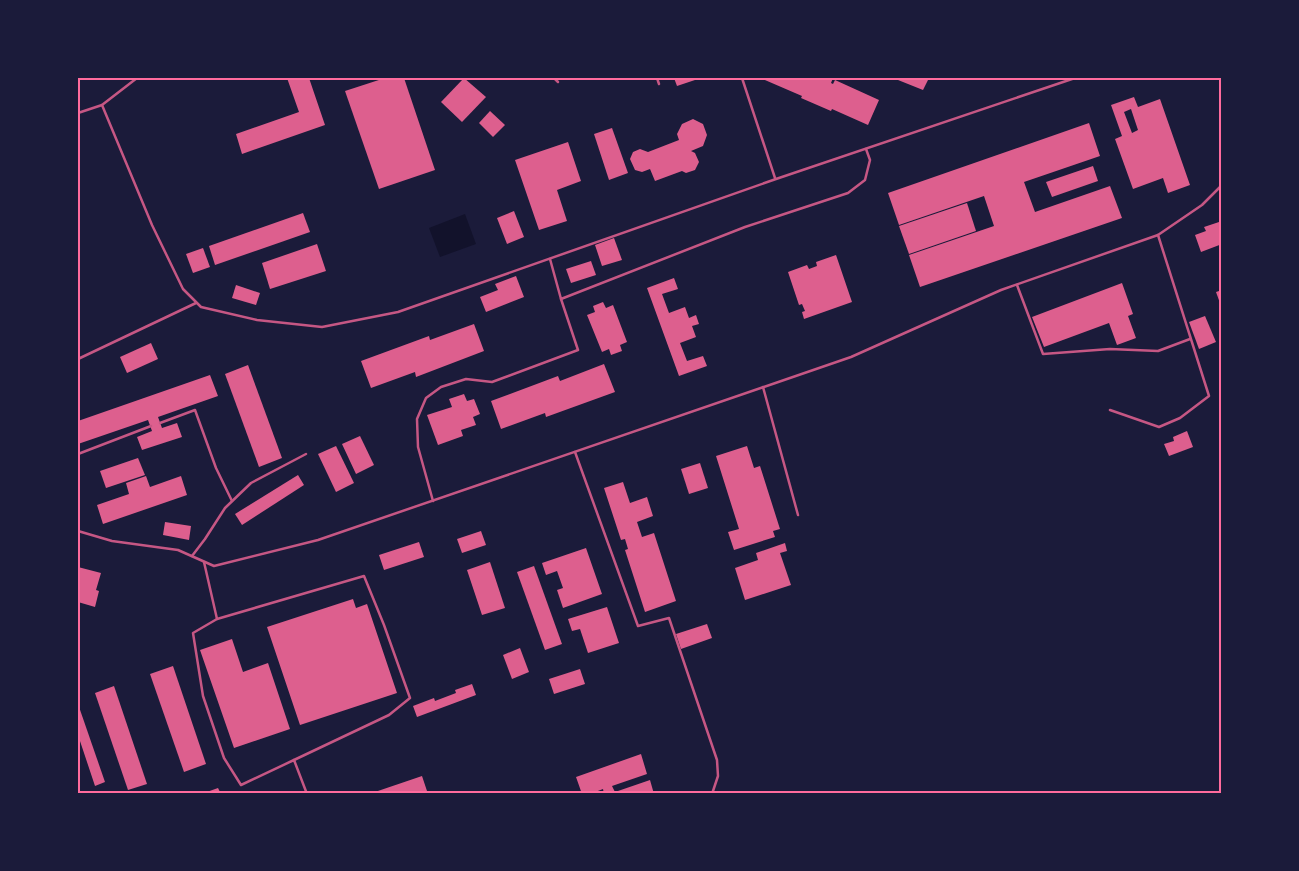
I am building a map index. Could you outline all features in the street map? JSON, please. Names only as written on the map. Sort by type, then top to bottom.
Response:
[{"type":"lane","points":[[78,114],[102,105],[137,78]]},
{"type":"lane","points":[[554,78],[558,82]]},
{"type":"lane","points":[[657,78],[659,84]]},
{"type":"lane","points":[[742,78],[776,179]]},
{"type":"lane","points":[[102,105],[152,225],[183,289],[196,303],[201,307],[257,320],[322,327],[398,312],[776,179],[1075,78]]},
{"type":"lane","points":[[561,299],[745,227],[848,193],[865,180],[870,160],[866,149]]},
{"type":"lane","points":[[78,531],[112,541],[178,550],[214,566],[318,540],[851,357],[993,294],[1158,235],[1202,205],[1220,187],[1222,176]]},
{"type":"lane","points":[[1110,410],[1159,427],[1180,418],[1209,396],[1158,235]]},
{"type":"lane","points":[[433,501],[418,447],[417,420],[426,398],[440,387],[466,379],[492,382],[578,350],[550,259]]},
{"type":"lane","points":[[1017,285],[1043,354],[1110,349],[1158,351],[1190,338]]},
{"type":"lane","points":[[78,359],[196,303]]},
{"type":"lane","points":[[763,387],[798,515]]},
{"type":"lane","points":[[160,422],[195,410],[216,468],[232,501]]},
{"type":"lane","points":[[78,454],[151,426]]},
{"type":"lane","points":[[575,452],[638,626],[669,618],[717,760],[718,776],[712,794]]},
{"type":"lane","points":[[192,556],[205,540],[225,508],[252,483],[306,454]]},
{"type":"lane","points":[[204,562],[217,619]]},
{"type":"lane","points":[[364,576],[410,698],[389,715],[294,760],[241,785],[224,758],[203,696],[193,633],[217,619],[364,576]]},
{"type":"lane","points":[[294,760],[307,794]]},
{"type":"shaded area","points":[[465,214],[476,244],[440,257],[429,228]]},
{"type":"building","points":[[287,78],[309,78],[325,125],[242,154],[236,134],[299,112]]},
{"type":"building","points":[[385,78],[404,78],[435,170],[379,189],[345,91]]},
{"type":"building","points":[[464,78],[486,97],[462,122],[441,102]]},
{"type":"building","points":[[674,78],[698,78],[698,79],[677,86]]},
{"type":"building","points":[[760,78],[833,78],[831,83],[833,84],[835,80],[879,100],[868,125],[801,98],[802,96]]},
{"type":"building","points":[[893,78],[929,78],[923,90]]},
{"type":"building","points":[[1134,97],[1138,107],[1160,99],[1190,185],[1168,193],[1163,178],[1133,189],[1115,139],[1122,136],[1111,105]],"holes":[[[1131,109],[1138,130],[1132,133],[1124,112]]]},
{"type":"building","points":[[490,111],[505,125],[493,137],[479,123]]},
{"type":"building","points":[[693,119],[703,124],[707,135],[703,146],[691,151],[695,153],[699,162],[695,170],[686,173],[682,171],[655,181],[650,169],[642,172],[635,170],[630,159],[633,152],[640,149],[648,152],[679,140],[677,134],[682,124]]},
{"type":"building","points":[[1089,123],[1100,156],[1024,182],[1035,212],[1110,186],[1122,218],[920,287],[909,255],[994,226],[984,196],[899,225],[888,193]]},
{"type":"building","points":[[612,128],[628,173],[609,180],[594,134]]},
{"type":"building","points":[[568,142],[581,181],[557,190],[567,221],[539,230],[515,160]]},
{"type":"building","points":[[1093,166],[1098,181],[1052,197],[1046,182]]},
{"type":"building","points":[[967,203],[976,231],[909,254],[899,226]]},
{"type":"building","points":[[514,211],[524,237],[507,244],[497,218]]},
{"type":"building","points":[[303,213],[310,232],[215,265],[209,246]]},
{"type":"building","points":[[1222,221],[1222,244],[1201,252],[1195,235],[1206,231],[1204,227]]},
{"type":"building","points":[[614,238],[622,260],[602,266],[595,245]]},
{"type":"building","points":[[317,244],[326,271],[270,289],[262,263]]},
{"type":"building","points":[[203,248],[210,267],[193,273],[186,254]]},
{"type":"building","points":[[836,255],[852,302],[804,319],[802,312],[805,311],[802,304],[799,305],[788,272],[807,265],[809,269],[817,266],[816,262]]},
{"type":"building","points":[[591,261],[596,275],[571,283],[566,269]]},
{"type":"building","points":[[516,276],[524,297],[486,312],[480,297],[498,290],[495,284]]},
{"type":"building","points":[[674,278],[678,289],[662,294],[669,313],[685,307],[689,318],[696,315],[699,324],[692,326],[696,337],[680,343],[687,361],[703,356],[707,366],[679,376],[647,288]]},
{"type":"building","points":[[1122,283],[1133,314],[1128,316],[1136,338],[1117,345],[1109,323],[1044,347],[1032,317]]},
{"type":"building","points":[[236,285],[260,293],[256,305],[232,298]]},
{"type":"building","points":[[1222,290],[1222,306],[1221,306],[1216,292]]},
{"type":"building","points":[[603,302],[606,308],[613,305],[627,342],[620,345],[622,351],[611,355],[609,349],[602,352],[587,315],[595,312],[593,306]]},
{"type":"building","points":[[1205,316],[1216,342],[1199,349],[1189,322]]},
{"type":"building","points":[[474,324],[484,351],[416,377],[415,372],[371,388],[361,361],[429,336],[430,340]]},
{"type":"building","points":[[151,343],[158,359],[127,373],[120,357]]},
{"type":"building","points":[[604,364],[615,392],[546,417],[545,413],[501,429],[491,401],[558,376],[560,381]]},
{"type":"building","points":[[248,365],[282,458],[259,467],[225,374]]},
{"type":"building","points":[[210,375],[218,396],[158,417],[162,428],[177,423],[182,437],[142,450],[137,437],[152,431],[148,420],[78,444],[78,421]]},
{"type":"building","points":[[464,394],[467,401],[474,399],[480,414],[473,417],[476,425],[461,430],[463,436],[438,445],[427,415],[452,407],[449,399]]},
{"type":"building","points":[[1187,431],[1193,447],[1169,456],[1164,444],[1174,441],[1173,437]]},
{"type":"building","points":[[360,436],[374,465],[356,474],[342,444]]},
{"type":"building","points":[[336,446],[354,483],[336,492],[318,454]]},
{"type":"building","points":[[747,446],[754,468],[760,466],[780,529],[773,531],[775,537],[734,550],[728,532],[739,529],[716,456]]},
{"type":"building","points":[[138,458],[145,475],[106,488],[100,471]]},
{"type":"building","points":[[700,463],[708,488],[689,494],[681,469]]},
{"type":"building","points":[[298,475],[304,485],[242,525],[235,514]]},
{"type":"building","points":[[146,476],[150,487],[181,476],[187,495],[103,524],[97,505],[129,494],[126,483]]},
{"type":"building","points":[[623,482],[630,503],[647,497],[653,516],[637,522],[642,537],[654,533],[676,601],[645,612],[625,550],[628,549],[625,539],[621,540],[604,488]]},
{"type":"building","points":[[165,522],[191,526],[189,540],[163,535]]},
{"type":"building","points":[[481,531],[486,545],[462,553],[457,539]]},
{"type":"building","points":[[419,542],[424,557],[384,570],[379,555]]},
{"type":"building","points":[[785,543],[787,551],[780,553],[791,585],[745,600],[735,568],[758,560],[756,553]]},
{"type":"building","points":[[586,548],[602,594],[563,608],[557,590],[563,588],[557,571],[546,575],[542,563]]},
{"type":"building","points":[[490,562],[505,608],[482,615],[467,570]]},
{"type":"building","points":[[534,566],[562,644],[545,650],[517,572]]},
{"type":"building","points":[[78,567],[101,573],[96,590],[99,591],[95,607],[78,602]]},
{"type":"building","points":[[353,599],[356,608],[367,604],[397,693],[300,725],[267,627]]},
{"type":"building","points":[[607,607],[619,643],[588,653],[580,629],[572,631],[568,619]]},
{"type":"building","points":[[707,624],[712,638],[681,649],[676,634]]},
{"type":"building","points":[[232,639],[243,672],[268,663],[290,729],[234,748],[200,650]]},
{"type":"building","points":[[520,648],[529,672],[512,679],[503,655]]},
{"type":"building","points":[[173,666],[206,764],[184,772],[150,674]]},
{"type":"building","points":[[580,669],[585,684],[554,694],[549,679]]},
{"type":"building","points":[[472,684],[476,695],[417,717],[413,706],[434,698],[435,701],[456,693],[455,690]]},
{"type":"building","points":[[114,686],[147,784],[128,790],[95,693]]},
{"type":"building","points":[[78,704],[105,782],[95,786],[78,735]]},
{"type":"building","points":[[641,754],[647,774],[612,786],[615,792],[650,780],[654,794],[604,794],[603,789],[590,794],[582,794],[576,777]]},
{"type":"building","points":[[422,776],[428,794],[372,794],[372,793]]},
{"type":"building","points":[[218,788],[221,794],[204,794],[204,793]]}]
